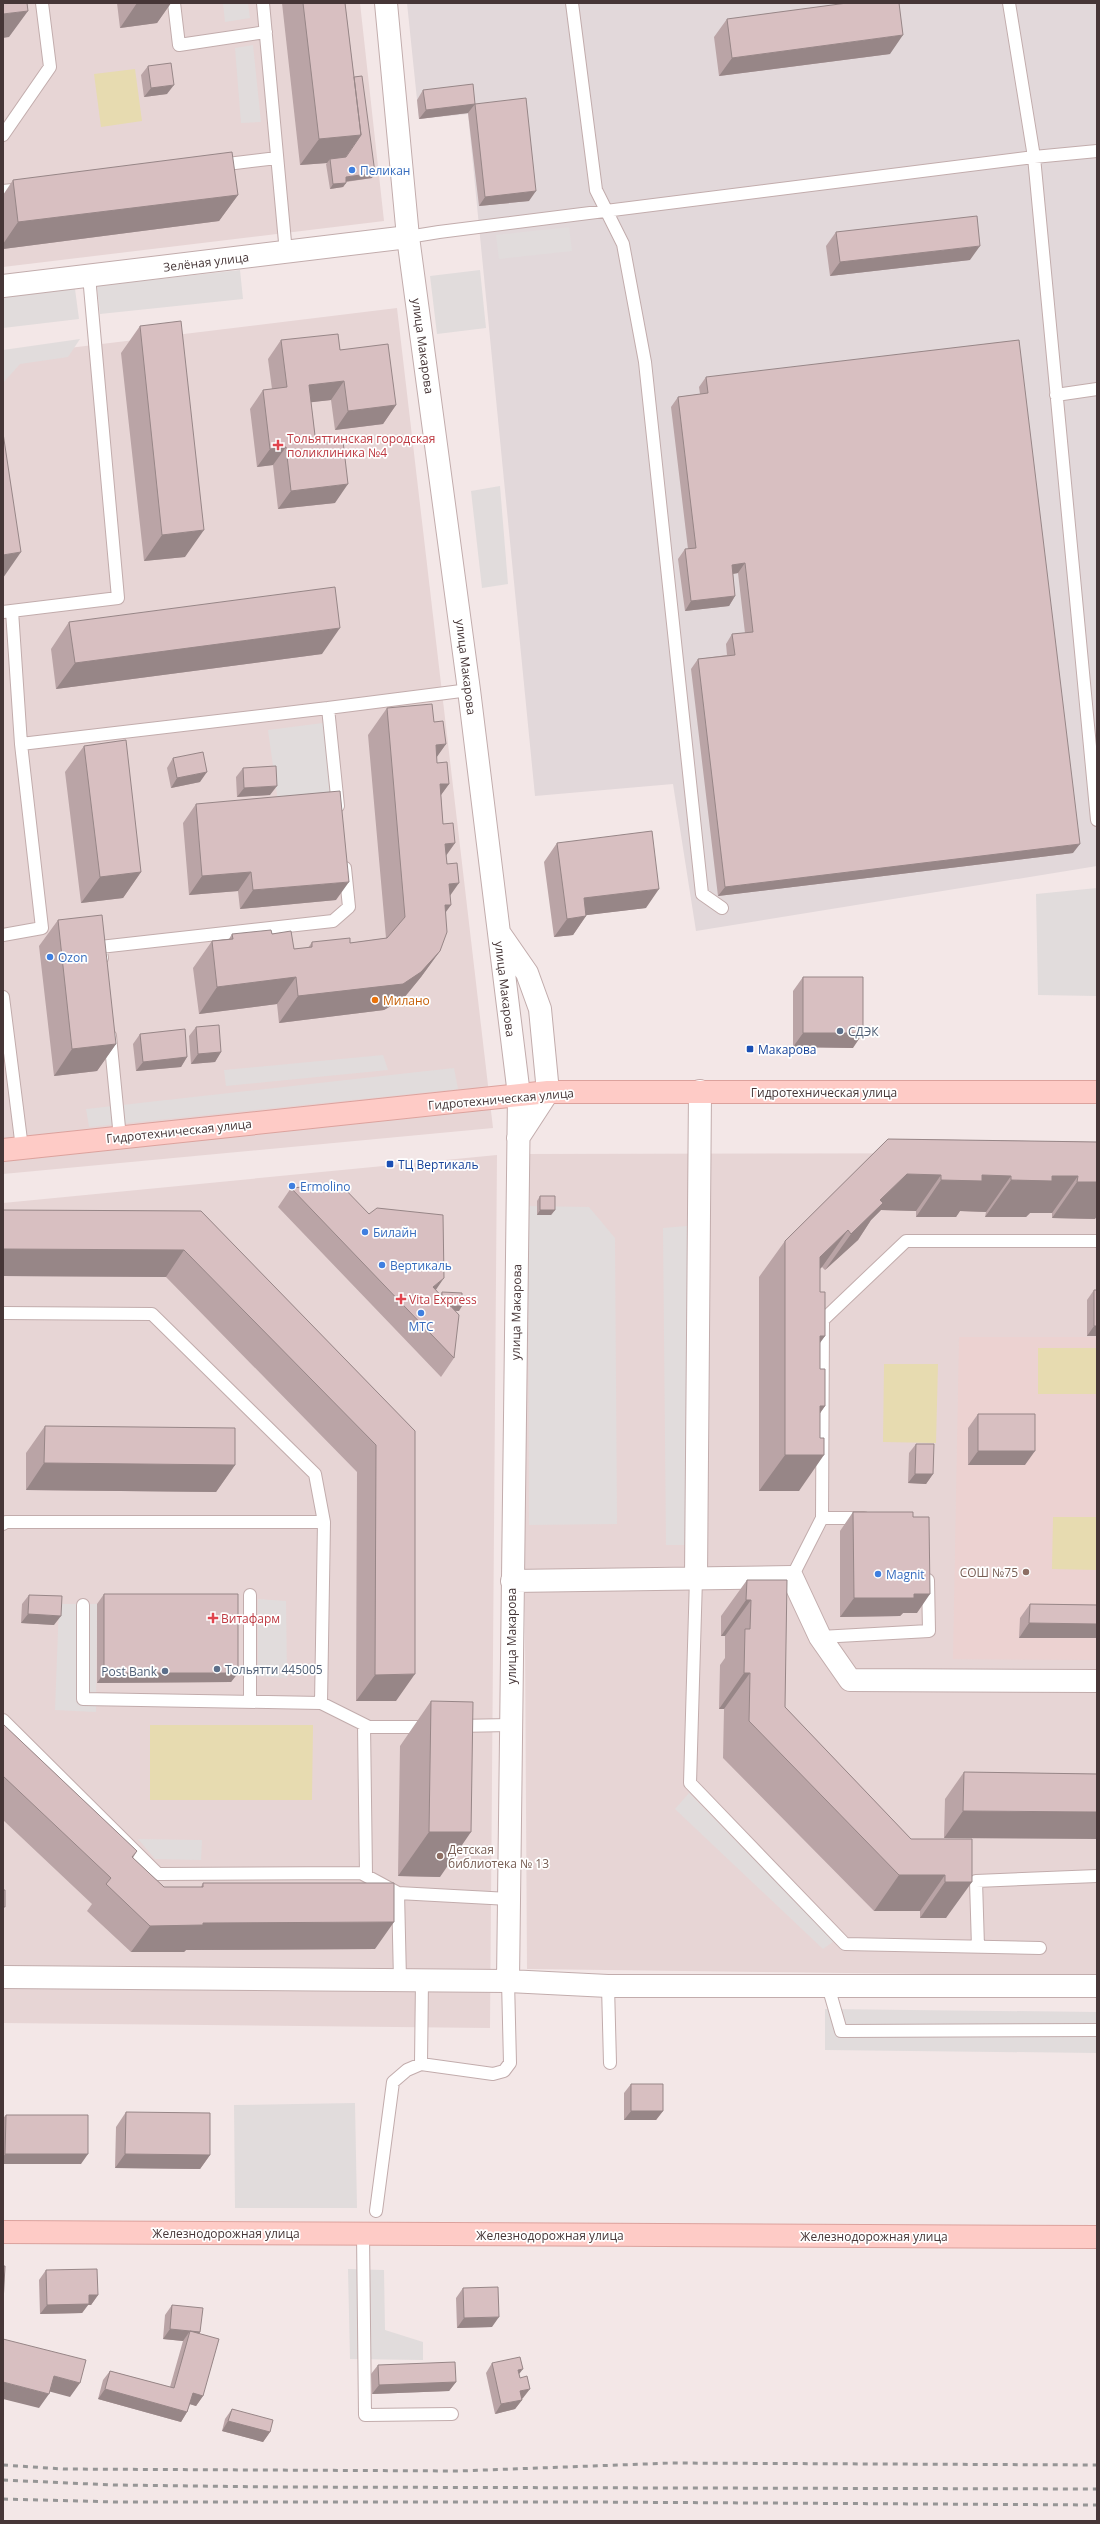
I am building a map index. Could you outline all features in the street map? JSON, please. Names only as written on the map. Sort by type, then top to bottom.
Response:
[{"type":"main road","name":"Гидротехническая улица","points":[[12,1149],[548,1092],[1097,1092]]},
{"type":"main road","name":"Железнодорожная улица","points":[[3,2232],[1097,2237]]},
{"type":"street","name":"улица Макарова","points":[[386,3],[408,237],[469,690],[519,1095],[508,1980]]},
{"type":"street","name":"Зелёная улица","points":[[3,286],[408,237]]},
{"type":"street","points":[[498,932],[527,973],[540,1010],[548,1092],[518,1138]]},
{"type":"street","points":[[696,1578],[700,1091]]},
{"type":"street","points":[[512,1581],[792,1577],[820,1637],[850,1680],[1097,1681]]},
{"type":"street","points":[[3,1977],[508,1980],[608,1986],[1097,1986]]},
{"type":"lane","points":[[3,136],[50,68],[42,3]]},
{"type":"lane","points":[[174,3],[179,45],[266,32]]},
{"type":"lane","points":[[263,3],[286,252]]},
{"type":"lane","points":[[572,3],[596,190],[605,211],[623,244],[645,362],[702,894],[722,908]]},
{"type":"lane","points":[[1009,3],[1034,156],[1097,820]]},
{"type":"lane","points":[[408,237],[1034,156],[1097,151]]},
{"type":"lane","points":[[207,167],[277,158]]},
{"type":"lane","points":[[3,191],[34,188]]},
{"type":"lane","points":[[3,935],[42,928],[7,612],[118,598],[89,276]]},
{"type":"lane","points":[[1056,395],[1097,389]]},
{"type":"lane","points":[[21,744],[469,690]]},
{"type":"lane","points":[[328,708],[339,816]]},
{"type":"lane","points":[[103,970],[100,947],[333,921],[349,907],[344,854]]},
{"type":"lane","points":[[3,997],[12,1149]]},
{"type":"lane","points":[[108,1024],[120,1138]]},
{"type":"lane","points":[[792,1577],[822,1518],[823,1320],[906,1241],[1097,1241]]},
{"type":"lane","points":[[3,1313],[152,1314],[315,1474],[324,1522],[321,1703]]},
{"type":"lane","points":[[822,1518],[875,1518]]},
{"type":"lane","points":[[3,1524],[6,1522],[324,1522]]},
{"type":"lane","points":[[820,1637],[929,1631],[928,1571]]},
{"type":"lane","points":[[696,1578],[690,1784],[845,1944],[1040,1948]]},
{"type":"lane","points":[[250,1595],[250,1702]]},
{"type":"lane","points":[[82,1605],[83,1699],[321,1703],[369,1727],[510,1725]]},
{"type":"lane","points":[[3,1720],[158,1874],[361,1873],[398,1894],[509,1900]]},
{"type":"lane","points":[[364,1725],[366,1876]]},
{"type":"lane","points":[[978,1947],[976,1880],[1097,1876]]},
{"type":"lane","points":[[398,1894],[400,1980]]},
{"type":"lane","points":[[421,2064],[422,1980]]},
{"type":"lane","points":[[376,2211],[393,2082],[407,2070],[421,2064],[493,2074],[504,2071],[510,2063],[508,1980]]},
{"type":"lane","points":[[608,1986],[610,2063]]},
{"type":"lane","points":[[828,1986],[841,2031],[1097,2030]]},
{"type":"lane","points":[[363,2234],[365,2415],[452,2414]]},
{"type":"shaded area","points":[[3,3],[360,3],[384,221],[3,267]]},
{"type":"shaded area","points":[[223,3],[248,3],[250,18],[225,22]]},
{"type":"shaded area","points":[[407,3],[1097,3],[1097,866],[696,931],[673,784],[535,796],[468,114],[419,119]]},
{"type":"shaded area","points":[[253,45],[261,122],[241,123],[235,48]]},
{"type":"shaded area","points":[[135,69],[142,121],[101,127],[94,74]]},
{"type":"shaded area","points":[[569,227],[572,251],[499,259],[496,235]]},
{"type":"shaded area","points":[[240,270],[243,299],[100,314],[97,286]]},
{"type":"shaded area","points":[[480,270],[486,328],[437,334],[430,276]]},
{"type":"shaded area","points":[[75,289],[79,319],[3,328],[3,297]]},
{"type":"shaded area","points":[[397,308],[493,1128],[3,1174],[3,356]]},
{"type":"shaded area","points":[[80,339],[68,357],[20,364],[3,383],[3,350]]},
{"type":"shaded area","points":[[500,486],[508,584],[482,588],[471,491]]},
{"type":"shaded area","points":[[323,723],[332,804],[279,809],[268,730]]},
{"type":"shaded area","points":[[1097,888],[1097,996],[1038,995],[1036,894]]},
{"type":"shaded area","points":[[383,1055],[388,1070],[226,1086],[224,1070]]},
{"type":"shaded area","points":[[454,1068],[458,1089],[89,1127],[86,1109]]},
{"type":"shaded area","points":[[1097,1153],[1097,1976],[527,1969],[522,1154]]},
{"type":"shaded area","points":[[497,1155],[490,2028],[3,2023],[3,1203]]},
{"type":"shaded area","points":[[528,1206],[589,1207],[615,1238],[617,1524],[529,1525]]},
{"type":"shaded area","points":[[687,1226],[687,1545],[666,1545],[663,1228]]},
{"type":"shaded area","name":"СОШ №75","points":[[959,1337],[1097,1337],[1097,1660],[953,1659]]},
{"type":"shaded area","points":[[1038,1348],[1097,1348],[1097,1394],[1038,1394]]},
{"type":"shaded area","points":[[884,1364],[938,1364],[936,1443],[883,1442]]},
{"type":"shaded area","points":[[1053,1517],[1097,1517],[1097,1570],[1052,1569]]},
{"type":"shaded area","points":[[258,1599],[286,1601],[287,1678],[258,1676]]},
{"type":"shaded area","points":[[59,1604],[97,1604],[96,1712],[55,1710]]},
{"type":"shaded area","points":[[150,1725],[313,1725],[312,1800],[150,1800]]},
{"type":"shaded area","points":[[689,1793],[834,1941],[823,1949],[675,1809]]},
{"type":"shaded area","points":[[138,1839],[202,1840],[201,1860],[155,1859]]},
{"type":"shaded area","points":[[825,2009],[1097,2012],[1097,2053],[825,2050]]},
{"type":"shaded area","points":[[355,2103],[357,2208],[235,2208],[234,2105]]},
{"type":"shaded area","points":[[348,2269],[384,2270],[385,2330],[423,2342],[423,2360],[350,2359]]},
{"type":"building","points":[[3,3],[27,3],[28,11],[3,14]]},
{"type":"building","points":[[303,3],[345,3],[361,135],[319,139]]},
{"type":"building","points":[[847,3],[899,3],[903,35],[732,58],[727,19]]},
{"type":"building","points":[[171,63],[174,85],[151,88],[148,66]]},
{"type":"building","points":[[362,76],[375,173],[346,177],[346,183],[333,184],[330,159],[346,157],[361,135],[354,77]]},
{"type":"building","points":[[473,84],[475,104],[426,110],[423,90]]},
{"type":"building","points":[[526,98],[536,191],[485,197],[475,104]]},
{"type":"building","points":[[232,152],[238,195],[18,222],[13,180]]},
{"type":"building","points":[[977,216],[980,246],[840,262],[836,232]]},
{"type":"building","points":[[181,321],[204,530],[162,535],[140,326]]},
{"type":"building","points":[[338,334],[340,350],[388,344],[396,405],[348,411],[344,381],[309,385],[316,444],[343,441],[348,484],[291,491],[286,447],[270,449],[263,390],[287,387],[281,340]]},
{"type":"building","points":[[1019,340],[1080,844],[725,887],[698,659],[735,655],[732,634],[753,632],[745,563],[732,565],[735,596],[691,601],[685,549],[696,548],[678,397],[708,393],[706,377]]},
{"type":"building","points":[[3,433],[21,552],[3,555]]},
{"type":"building","points":[[335,587],[340,628],[75,663],[69,622]]},
{"type":"building","points":[[432,704],[434,722],[443,721],[446,744],[436,745],[437,763],[447,762],[449,784],[440,784],[443,824],[453,823],[455,843],[445,844],[447,864],[457,863],[459,883],[449,884],[451,905],[445,905],[447,932],[440,951],[421,972],[403,984],[298,996],[296,977],[217,987],[212,941],[233,939],[232,934],[271,930],[272,934],[291,931],[294,949],[312,947],[312,942],[350,938],[350,943],[387,938],[405,917],[387,708]]},
{"type":"building","points":[[126,740],[141,872],[100,877],[84,746]]},
{"type":"building","points":[[203,752],[207,772],[177,778],[173,758]]},
{"type":"building","points":[[276,766],[277,786],[244,788],[243,768]]},
{"type":"building","points":[[340,791],[349,882],[253,890],[251,872],[202,876],[196,804]]},
{"type":"building","points":[[652,831],[659,889],[584,898],[586,916],[567,919],[557,843]]},
{"type":"building","points":[[102,915],[116,1044],[72,1049],[58,920]]},
{"type":"building","points":[[803,977],[863,977],[863,1033],[803,1033]]},
{"type":"building","points":[[219,1025],[221,1052],[198,1054],[196,1027]]},
{"type":"building","points":[[185,1029],[187,1057],[143,1062],[140,1034]]},
{"type":"building","points":[[888,1139],[1097,1142],[1097,1182],[1077,1182],[1078,1176],[1052,1176],[1052,1181],[1011,1180],[1011,1176],[982,1175],[982,1181],[941,1180],[941,1175],[907,1174],[880,1200],[883,1203],[851,1234],[848,1230],[820,1257],[820,1292],[825,1292],[825,1336],[820,1336],[820,1369],[825,1369],[825,1406],[820,1406],[820,1438],[824,1438],[824,1455],[785,1455],[785,1241]]},
{"type":"building","points":[[340,1184],[369,1214],[377,1208],[443,1215],[444,1278],[433,1287],[459,1315],[454,1358],[291,1188]]},
{"type":"building","points":[[540,1196],[555,1196],[555,1210],[540,1210]]},
{"type":"building","points":[[3,1210],[201,1211],[415,1431],[415,1674],[375,1675],[376,1445],[184,1250],[3,1249]]},
{"type":"building","points":[[1094,1290],[1097,1290],[1097,1326],[1094,1326]]},
{"type":"building","points":[[442,1292],[462,1293],[462,1306],[450,1306],[442,1297]]},
{"type":"building","points":[[978,1414],[1035,1414],[1035,1451],[978,1451]]},
{"type":"building","points":[[45,1426],[235,1428],[235,1465],[44,1463]]},
{"type":"building","points":[[916,1444],[934,1444],[933,1474],[915,1474]]},
{"type":"building","name":"Magnit","points":[[853,1512],[913,1512],[913,1517],[929,1517],[930,1594],[914,1594],[914,1598],[854,1598]]},
{"type":"building","points":[[747,1580],[787,1580],[785,1707],[911,1839],[972,1839],[972,1882],[945,1882],[945,1875],[899,1875],[749,1721],[750,1673],[744,1673],[745,1629],[750,1629],[751,1600],[746,1600]]},
{"type":"building","points":[[104,1594],[238,1594],[238,1673],[104,1673]]},
{"type":"building","points":[[29,1595],[62,1596],[61,1616],[28,1614]]},
{"type":"building","points":[[1030,1604],[1097,1605],[1097,1624],[1029,1623]]},
{"type":"building","points":[[431,1701],[473,1702],[471,1832],[429,1832]]},
{"type":"building","points":[[3,1724],[137,1851],[132,1857],[164,1887],[203,1887],[203,1883],[394,1883],[394,1922],[203,1923],[203,1925],[150,1926],[106,1884],[111,1878],[3,1776]]},
{"type":"building","points":[[964,1772],[1097,1774],[1097,1812],[963,1811]]},
{"type":"building","points":[[3,1890],[5,1890],[5,1907],[3,1907]]},
{"type":"building","points":[[631,2084],[663,2084],[663,2111],[631,2111]]},
{"type":"building","points":[[126,2112],[210,2113],[210,2155],[125,2154]]},
{"type":"building","points":[[6,2115],[88,2115],[88,2154],[5,2154]]},
{"type":"building","points":[[3,2266],[5,2266],[3,2303]]},
{"type":"building","points":[[97,2269],[98,2295],[89,2295],[89,2304],[47,2305],[46,2270]]},
{"type":"building","points":[[498,2287],[499,2317],[464,2318],[463,2288]]},
{"type":"building","points":[[172,2305],[203,2308],[200,2332],[170,2329]]},
{"type":"building","points":[[190,2331],[219,2339],[203,2396],[193,2393],[187,2412],[105,2389],[110,2371],[174,2388]]},
{"type":"building","points":[[3,2339],[86,2360],[80,2383],[54,2376],[49,2394],[3,2382]]},
{"type":"building","points":[[520,2357],[523,2369],[518,2370],[520,2378],[527,2376],[530,2389],[520,2391],[522,2400],[501,2404],[492,2363]]},
{"type":"building","points":[[455,2362],[456,2382],[379,2385],[378,2365]]},
{"type":"building","points":[[232,2409],[273,2420],[270,2432],[228,2421]]},
{"type":"railway","points":[[3,2465],[63,2469],[459,2471],[671,2463],[1097,2465]]},
{"type":"railway","points":[[3,2480],[113,2485],[279,2487],[1097,2489]]},
{"type":"railway","points":[[3,2499],[117,2502],[588,2502],[1097,2505]]},
{"type":"place","name":"Пеликан","points":[[352,170]]},
{"type":"place","name":"Тольяттинская городская поликлиника №4","points":[[278,445]]},
{"type":"place","name":"Ozon","points":[[50,957]]},
{"type":"place","name":"Милано","points":[[375,1000]]},
{"type":"place","name":"СДЭК","points":[[840,1031]]},
{"type":"place","name":"Макарова","points":[[750,1049]]},
{"type":"place","name":"ТЦ Вертикаль","points":[[390,1164]]},
{"type":"place","name":"Ermolino","points":[[292,1186]]},
{"type":"place","name":"Билайн","points":[[365,1232]]},
{"type":"place","name":"Вертикаль","points":[[382,1265]]},
{"type":"place","name":"Vita Express","points":[[401,1299]]},
{"type":"place","name":"МТС","points":[[421,1313]]},
{"type":"place","name":"СОШ №75","points":[[1026,1572]]},
{"type":"place","name":"Magnit","points":[[878,1574]]},
{"type":"place","name":"Витафарм","points":[[213,1618]]},
{"type":"place","name":"Тольятти 445005","points":[[217,1669]]},
{"type":"place","name":"Post Bank","points":[[165,1671]]},
{"type":"place","name":"Детская библиотека № 13","points":[[440,1856]]}]
